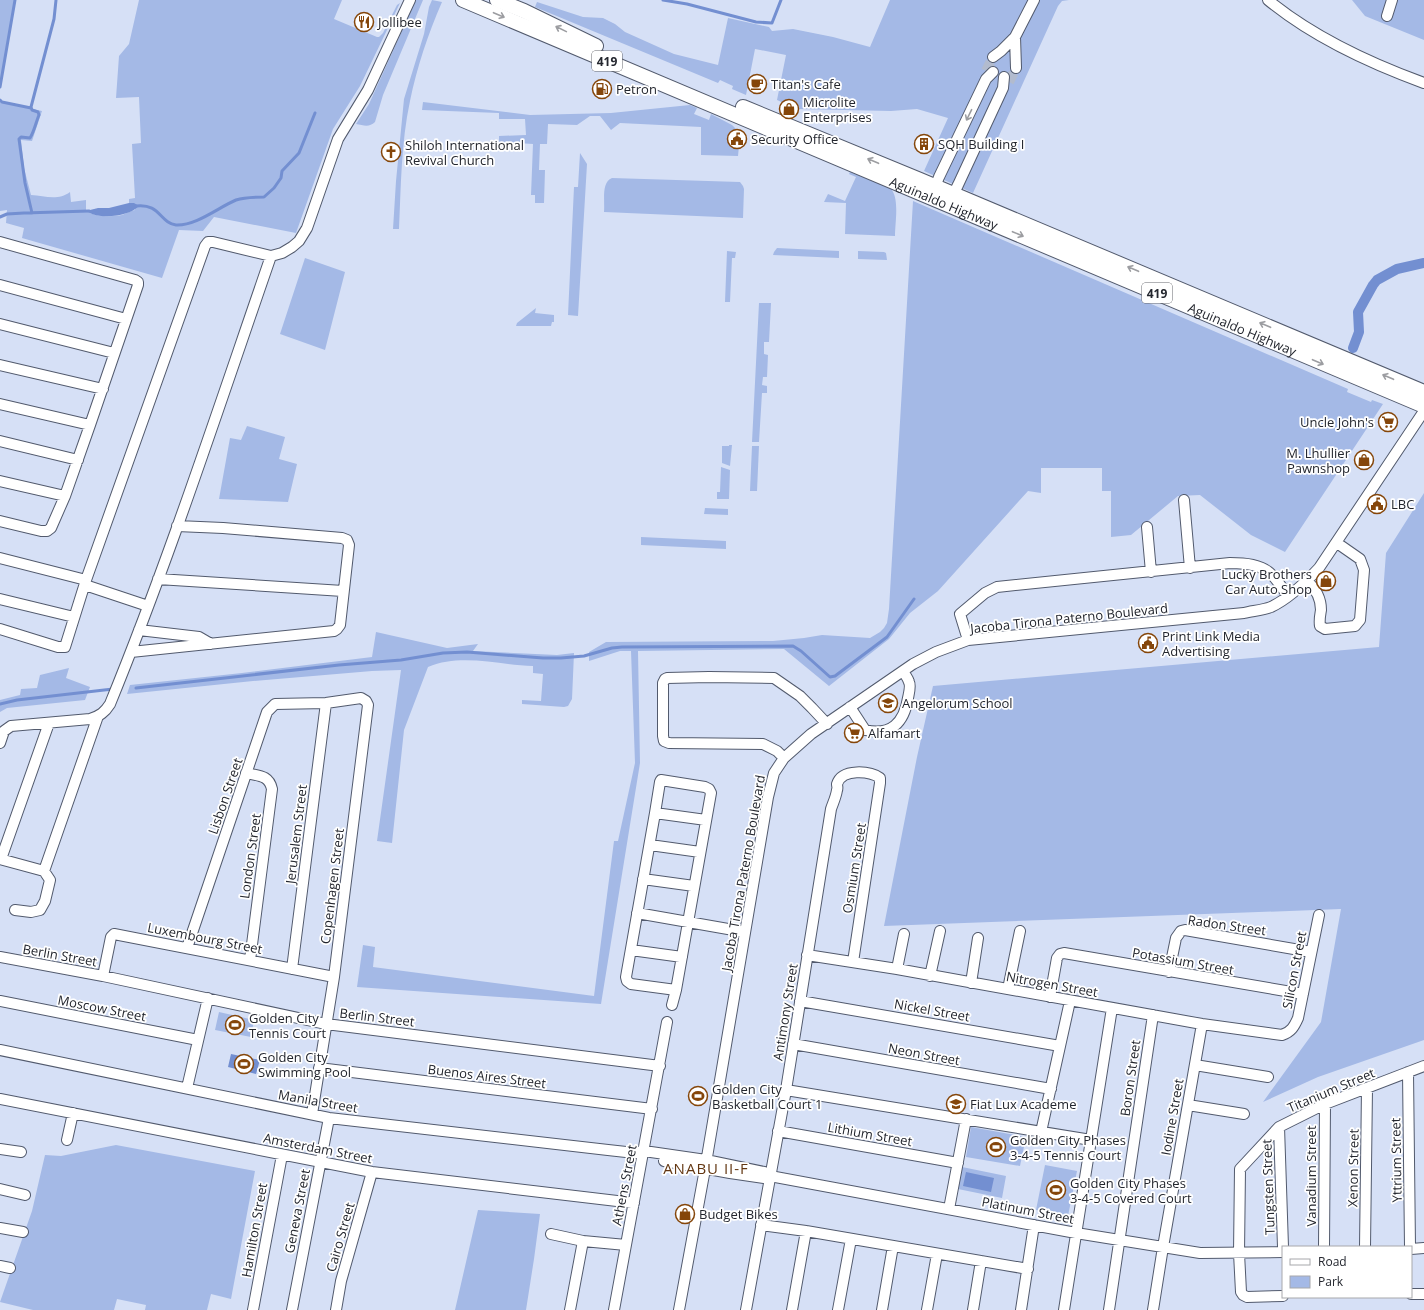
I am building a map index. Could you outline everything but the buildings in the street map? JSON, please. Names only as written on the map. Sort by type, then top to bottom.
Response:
[{"type":"highway","name":"Aguinaldo Highway","points":[[464,0],[1424,392]]},
{"type":"highway","name":"Aguinaldo Highway","points":[[497,0],[524,11],[597,47],[935,187],[946,198],[1424,406]]},
{"type":"street","points":[[0,629],[63,648],[66,645],[85,583],[205,246],[208,242],[213,242],[270,256],[282,253],[299,241],[307,228],[338,139],[368,90],[410,0]]},
{"type":"street","points":[[997,56],[1015,37],[1034,0]]},
{"type":"street","points":[[1268,0],[1300,24],[1349,50],[1424,83]]},
{"type":"street","points":[[1387,16],[1392,0]]},
{"type":"street","points":[[1013,65],[1015,37]]},
{"type":"street","points":[[935,187],[988,74]]},
{"type":"street","points":[[946,198],[1005,83]]},
{"type":"street","points":[[0,242],[138,282],[78,460],[65,496],[51,528],[47,531],[41,531],[0,520]]},
{"type":"street","points":[[0,742],[4,731],[11,726],[90,719],[105,711],[110,704],[131,652],[177,526],[270,256]]},
{"type":"street","points":[[0,285],[126,319]]},
{"type":"street","points":[[0,324],[114,353]]},
{"type":"street","points":[[0,365],[103,389]]},
{"type":"street","points":[[0,404],[90,425]]},
{"type":"street","name":"Jacoba Tirona Paterno Boulevard","points":[[679,1310],[768,797],[774,773],[784,758],[811,734],[903,671],[936,652],[968,640],[1244,614],[1270,607],[1288,596],[1307,581],[1319,568],[1424,411]]},
{"type":"street","points":[[0,441],[78,460]]},
{"type":"street","points":[[0,481],[65,496]]},
{"type":"street","points":[[1184,500],[1190,568]]},
{"type":"street","points":[[131,652],[334,631],[340,625],[349,545],[347,540],[342,538],[177,526]]},
{"type":"street","points":[[1147,527],[1151,572]]},
{"type":"street","points":[[1307,581],[1313,586],[1319,597],[1321,609],[1319,619],[1320,626],[1326,629],[1355,626],[1360,620],[1364,570],[1360,559],[1337,543]]},
{"type":"street","points":[[0,558],[85,583],[148,606]]},
{"type":"street","points":[[968,640],[960,614],[985,593],[997,587],[1230,563],[1245,563],[1264,569],[1272,575],[1288,596]]},
{"type":"street","points":[[158,578],[343,591]]},
{"type":"street","points":[[0,599],[74,617]]},
{"type":"street","points":[[139,630],[199,636],[211,644]]},
{"type":"street","points":[[850,708],[865,730],[875,732],[887,731],[899,723],[906,708],[910,683],[903,671]]},
{"type":"street","points":[[784,758],[774,748],[763,744],[669,743],[664,741],[664,679],[709,677],[774,678],[800,696],[826,724]]},
{"type":"street","name":"Copenhagen Street","points":[[312,1114],[334,977],[368,705],[366,700],[361,698],[326,703]]},
{"type":"street","name":"Lisbon Street","points":[[187,948],[267,712],[270,707],[275,704],[326,703]]},
{"type":"street","name":"Jerusalem Street","points":[[292,969],[326,703]]},
{"type":"street","points":[[44,871],[98,716]]},
{"type":"street","points":[[15,910],[31,912],[40,910],[45,901],[50,880],[44,871],[1,859],[49,723]]},
{"type":"street","name":"Antimony Street","points":[[746,1310],[786,1090],[807,954],[832,809],[837,790],[837,783],[842,777],[855,772],[876,775],[880,778]]},
{"type":"street","name":"London Street","points":[[246,773],[268,778],[272,789],[250,960]]},
{"type":"street","name":"Osmium Street","points":[[853,962],[880,778]]},
{"type":"street","points":[[672,1005],[676,990],[682,957],[710,793],[709,789],[664,780],[660,782],[626,977],[627,981],[631,984],[676,990]]},
{"type":"street","points":[[655,813],[706,820]]},
{"type":"street","points":[[650,845],[700,852]]},
{"type":"street","points":[[644,879],[694,886]]},
{"type":"street","points":[[637,913],[745,932]]},
{"type":"street","name":"Silicon Street","points":[[1292,1030],[1298,1018],[1319,915]]},
{"type":"street","name":"Radon Street","points":[[1169,972],[1176,938],[1181,930],[1311,952]]},
{"type":"street","points":[[930,976],[940,931]]},
{"type":"street","points":[[1008,989],[1020,931]]},
{"type":"street","name":"Luxembourg Street","points":[[103,976],[114,934],[334,977]]},
{"type":"street","points":[[897,969],[904,934]]},
{"type":"street","points":[[971,983],[978,938]]},
{"type":"street","points":[[631,950],[682,957]]},
{"type":"street","name":"Potassium Street","points":[[1050,997],[1057,958],[1060,954],[1064,953],[1303,994]]},
{"type":"street","name":"Nitrogen Street","points":[[807,954],[1202,1024],[1282,1036],[1288,1034],[1292,1030]]},
{"type":"street","name":"Berlin Street","points":[[0,957],[103,976],[326,1024],[660,1066]]},
{"type":"street","points":[[187,1088],[208,998]]},
{"type":"street","name":"Moscow Street","points":[[0,1001],[198,1040]]},
{"type":"street","name":"Nickel Street","points":[[800,1001],[1060,1046]]},
{"type":"street","points":[[1041,1132],[1070,1001]]},
{"type":"street","points":[[1064,1310],[1112,1008]]},
{"type":"street","name":"Boron Street","points":[[1109,1310],[1153,1015]]},
{"type":"street","name":"Athens Street","points":[[614,1310],[634,1203],[641,1154],[652,1109],[667,1022]]},
{"type":"street","name":"Iodine Street","points":[[1153,1310],[1202,1024]]},
{"type":"street","name":"Neon Street","points":[[793,1044],[1051,1089]]},
{"type":"street","name":"Manila Street","points":[[0,1050],[329,1118],[641,1154],[705,1164]]},
{"type":"street","points":[[1195,1065],[1268,1077]]},
{"type":"street","name":"Titanium Street","points":[[1239,1253],[1240,1169],[1279,1126],[1325,1104],[1424,1066]]},
{"type":"street","name":"Buenos Aires Street","points":[[319,1068],[652,1109]]},
{"type":"street","name":"Yttrium Street","points":[[1408,1072],[1411,1246]]},
{"type":"street","name":"Xenon Street","points":[[1365,1246],[1367,1088]]},
{"type":"street","points":[[786,1090],[1091,1140]]},
{"type":"street","name":"Amsterdam Street","points":[[0,1099],[372,1172],[634,1203]]},
{"type":"street","name":"Vanadium Street","points":[[1324,1246],[1325,1104]]},
{"type":"street","points":[[1188,1105],[1244,1114]]},
{"type":"street","points":[[67,1140],[74,1114]]},
{"type":"street","name":"Geneva Street","points":[[292,1310],[329,1118]]},
{"type":"street","points":[[949,1209],[966,1119]]},
{"type":"street","name":"Tungsten Street","points":[[1279,1126],[1284,1246]]},
{"type":"street","name":"Lithium Street","points":[[778,1131],[958,1163]]},
{"type":"street","points":[[0,1149],[21,1152]]},
{"type":"street","name":"Hamilton Street","points":[[253,1310],[282,1155]]},
{"type":"street","name":"Platinum Street","points":[[705,1164],[764,1172],[770,1176],[1076,1233],[1200,1253],[1282,1252]]},
{"type":"street","name":"Cairo Street","points":[[336,1310],[341,1282],[372,1172]]},
{"type":"street","points":[[0,1189],[25,1195]]},
{"type":"street","points":[[761,1225],[806,1231],[1028,1269]]},
{"type":"street","points":[[1021,1310],[1034,1225]]},
{"type":"street","points":[[0,1228],[23,1232]]},
{"type":"street","points":[[792,1310],[806,1231]]},
{"type":"street","points":[[551,1234],[583,1241],[626,1244]]},
{"type":"street","points":[[838,1310],[851,1239]]},
{"type":"street","points":[[570,1310],[583,1241]]},
{"type":"street","points":[[882,1310],[893,1246]]},
{"type":"street","points":[[1412,1248],[1424,1248]]},
{"type":"street","points":[[1239,1253],[1241,1292],[1243,1295],[1247,1297],[1282,1296]]},
{"type":"street","points":[[927,1310],[937,1254]]},
{"type":"street","points":[[973,1310],[981,1261]]},
{"type":"street","points":[[1412,1294],[1424,1294]]},
{"type":"green space","points":[[0,0],[15,0],[0,87]]},
{"type":"green space","points":[[139,0],[342,0],[334,19],[377,37],[383,33],[397,5],[400,3],[360,86],[333,129],[296,233],[214,217],[203,231],[179,230],[162,278],[22,238],[24,228],[6,223],[7,210],[0,211],[0,100],[2,102],[42,111],[32,141],[21,140],[24,168],[31,195],[56,197],[70,192],[71,202],[86,200],[86,211],[99,215],[118,216],[135,210],[134,203],[129,203],[129,199],[135,198],[132,144],[141,143],[139,97],[116,98],[119,56],[129,44]]},
{"type":"green space","points":[[416,0],[423,0],[383,95],[375,122],[368,126],[356,124],[369,104]]},
{"type":"green space","points":[[432,0],[442,2],[423,51],[410,101],[403,149],[399,229],[393,229],[404,99],[424,34],[429,7]]},
{"type":"green space","points":[[890,0],[1069,0],[1062,1],[1058,6],[973,193],[924,171],[948,118],[917,109],[891,111],[797,109],[777,100],[786,55],[755,49],[746,95],[732,89],[733,86],[720,80],[718,83],[535,7],[537,2],[583,17],[603,18],[615,24],[625,32],[674,54],[718,65],[728,18],[769,27],[772,31],[793,29],[833,37],[870,47]]},
{"type":"green space","points":[[1352,0],[1424,0],[1424,40],[1365,16]]},
{"type":"green space","points":[[423,102],[530,115],[611,113],[690,105],[697,108],[694,114],[709,120],[711,114],[732,125],[736,129],[730,132],[732,145],[739,146],[738,156],[701,155],[701,127],[620,123],[611,130],[600,116],[590,116],[577,125],[548,124],[547,144],[540,144],[539,170],[545,170],[544,203],[535,203],[535,195],[531,195],[533,144],[499,142],[499,136],[526,135],[525,119],[499,119],[499,113],[422,110]]},
{"type":"green space","points":[[580,153],[587,164],[578,316],[568,315],[574,187],[578,187]]},
{"type":"green space","points":[[850,172],[890,188],[893,192],[896,203],[895,236],[845,234],[846,203],[824,202],[828,194],[845,201],[856,177],[849,174]]},
{"type":"green space","points":[[612,178],[740,182],[744,189],[743,218],[604,212],[604,192],[606,183]]},
{"type":"green space","points":[[913,201],[1348,389],[1347,392],[1371,402],[1372,400],[1383,404],[1285,552],[1251,535],[1200,495],[1178,496],[1131,535],[1111,537],[1111,491],[1102,491],[1102,468],[1041,468],[1041,493],[1028,491],[938,591],[910,613],[889,639],[829,686],[784,649],[638,651],[640,763],[601,1004],[357,987],[363,945],[375,947],[373,967],[594,996],[614,841],[618,841],[635,763],[631,651],[620,651],[589,661],[589,652],[606,642],[773,641],[822,635],[870,638],[884,628],[887,623],[889,609]]},
{"type":"green space","points":[[777,248],[839,251],[839,258],[773,255]]},
{"type":"green space","points":[[727,251],[736,252],[735,258],[732,258],[730,302],[725,302]]},
{"type":"green space","points":[[858,251],[884,252],[886,253],[887,260],[858,259]]},
{"type":"green space","points":[[305,258],[345,272],[325,350],[280,334]]},
{"type":"green space","points":[[759,303],[771,303],[769,342],[764,342],[764,354],[768,355],[767,377],[763,377],[762,385],[767,386],[767,393],[762,393],[759,442],[752,442]]},
{"type":"green space","points":[[536,308],[535,313],[554,315],[554,322],[552,322],[551,326],[516,326],[517,323]]},
{"type":"green space","points":[[247,426],[285,437],[279,459],[297,464],[288,502],[219,499],[230,438],[241,440]]},
{"type":"green space","points":[[732,445],[730,466],[722,463],[722,446]]},
{"type":"green space","points":[[752,446],[759,446],[757,491],[750,491]]},
{"type":"green space","points":[[721,467],[730,470],[729,499],[717,499],[717,492],[720,492]]},
{"type":"green space","points":[[1424,493],[1424,1040],[1318,1077],[1263,1102],[1321,1022],[1341,909],[884,926],[917,757],[933,686],[1379,647],[1386,553]]},
{"type":"green space","points":[[705,508],[728,509],[728,515],[704,514]]},
{"type":"green space","points":[[641,537],[726,541],[726,549],[641,545]]},
{"type":"green space","points":[[376,632],[447,648],[478,644],[473,651],[557,655],[574,653],[572,699],[568,706],[564,707],[522,704],[522,700],[541,701],[543,674],[533,673],[533,666],[467,660],[441,663],[428,667],[404,730],[392,843],[377,841],[401,670],[253,681],[127,694],[130,685],[372,657]]},
{"type":"green space","points":[[69,668],[66,678],[90,687],[85,700],[7,708],[0,712],[0,700],[20,695],[21,689],[37,688],[40,675]]},
{"type":"green space","name":"Golden City Tennis Court","points":[[219,1012],[254,1020],[251,1037],[215,1030]]},
{"type":"green space","name":"Golden City Phases 3-4-5 Tennis Court","points":[[971,1127],[1026,1137],[1020,1166],[966,1157]]},
{"type":"green space","points":[[116,1145],[255,1171],[231,1299],[211,1294],[207,1310],[145,1310],[146,1305],[117,1299],[114,1310],[33,1310],[0,1302],[32,1211],[45,1155],[61,1156]]},
{"type":"green space","name":"Golden City Phases 3-4-5 Covered Court","points":[[1045,1165],[1077,1171],[1068,1216],[1036,1210]]},
{"type":"green space","points":[[962,1167],[1006,1176],[1002,1198],[958,1189]]},
{"type":"green space","points":[[478,1210],[540,1214],[526,1310],[455,1310]]},
{"type":"shaded area","points":[[134,203],[139,206],[128,213],[113,216],[98,216],[86,211],[98,208],[109,208]]},
{"type":"shaded area","name":"Golden City Swimming Pool","points":[[231,1054],[260,1060],[256,1074],[228,1067]]},
{"type":"shaded area","points":[[966,1172],[994,1178],[991,1192],[963,1186]]},
{"type":"waterway","points":[[0,87],[15,0]]},
{"type":"waterway","points":[[32,213],[25,183],[19,139],[21,137],[30,138],[39,115],[38,112],[32,110],[31,107],[54,19],[56,0]]},
{"type":"waterway","points":[[663,0],[687,4],[756,22],[772,23],[781,0]]},
{"type":"waterway","points":[[0,100],[2,102],[31,108]]},
{"type":"waterway","points":[[136,206],[150,207],[166,221],[176,225],[191,222],[207,216],[236,200],[264,197],[274,188],[281,178],[282,171],[299,153],[315,113]]},
{"type":"waterway","points":[[0,217],[7,214],[89,211]]},
{"type":"waterway","points":[[1353,348],[1359,332],[1358,312],[1377,280],[1397,269],[1424,263]]},
{"type":"waterway","points":[[136,688],[339,665],[401,660],[443,653],[467,652],[561,658],[584,656],[612,648],[622,647],[793,646],[801,651],[830,677],[835,676],[887,637],[914,599]]},
{"type":"waterway","points":[[0,704],[17,700],[113,689]]},
{"type":"tunnel","points":[[986,71],[993,57]]},
{"type":"tunnel","points":[[1009,82],[1016,68]]},
{"type":"place","name":"Jollibee","points":[[364,22]]},
{"type":"place","name":"Titan's Cafe","points":[[757,84]]},
{"type":"place","name":"Petron","points":[[602,89]]},
{"type":"place","name":"Microlite Enterprises","points":[[789,109]]},
{"type":"place","name":"Security Office","points":[[737,139]]},
{"type":"place","name":"SQH Building I","points":[[924,144]]},
{"type":"place","name":"Shiloh International Revival Church","points":[[391,152]]},
{"type":"place","name":"Uncle John's","points":[[1388,422]]},
{"type":"place","name":"M. Lhullier Pawnshop","points":[[1364,460]]},
{"type":"place","name":"LBC","points":[[1377,504]]},
{"type":"place","name":"Lucky Brothers Car Auto Shop","points":[[1326,581]]},
{"type":"place","name":"Print Link Media Advertising","points":[[1148,643]]},
{"type":"place","name":"Angelorum School","points":[[888,703]]},
{"type":"place","name":"Alfamart","points":[[854,733]]},
{"type":"place","name":"Golden City Tennis Court","points":[[235,1025]]},
{"type":"place","name":"Golden City Swimming Pool","points":[[244,1064]]},
{"type":"place","name":"Golden City Basketball Court 1","points":[[698,1096]]},
{"type":"place","name":"Fiat Lux Academe","points":[[956,1104]]},
{"type":"place","name":"Golden City Phases 3-4-5 Tennis Court","points":[[996,1147]]},
{"type":"place","name":"Golden City Phases 3-4-5 Covered Court","points":[[1056,1190]]},
{"type":"place","name":"Budget Bikes","points":[[685,1214]]},
{"type":"district","name":"ANABU II-F","points":[[706,1168]]}]
